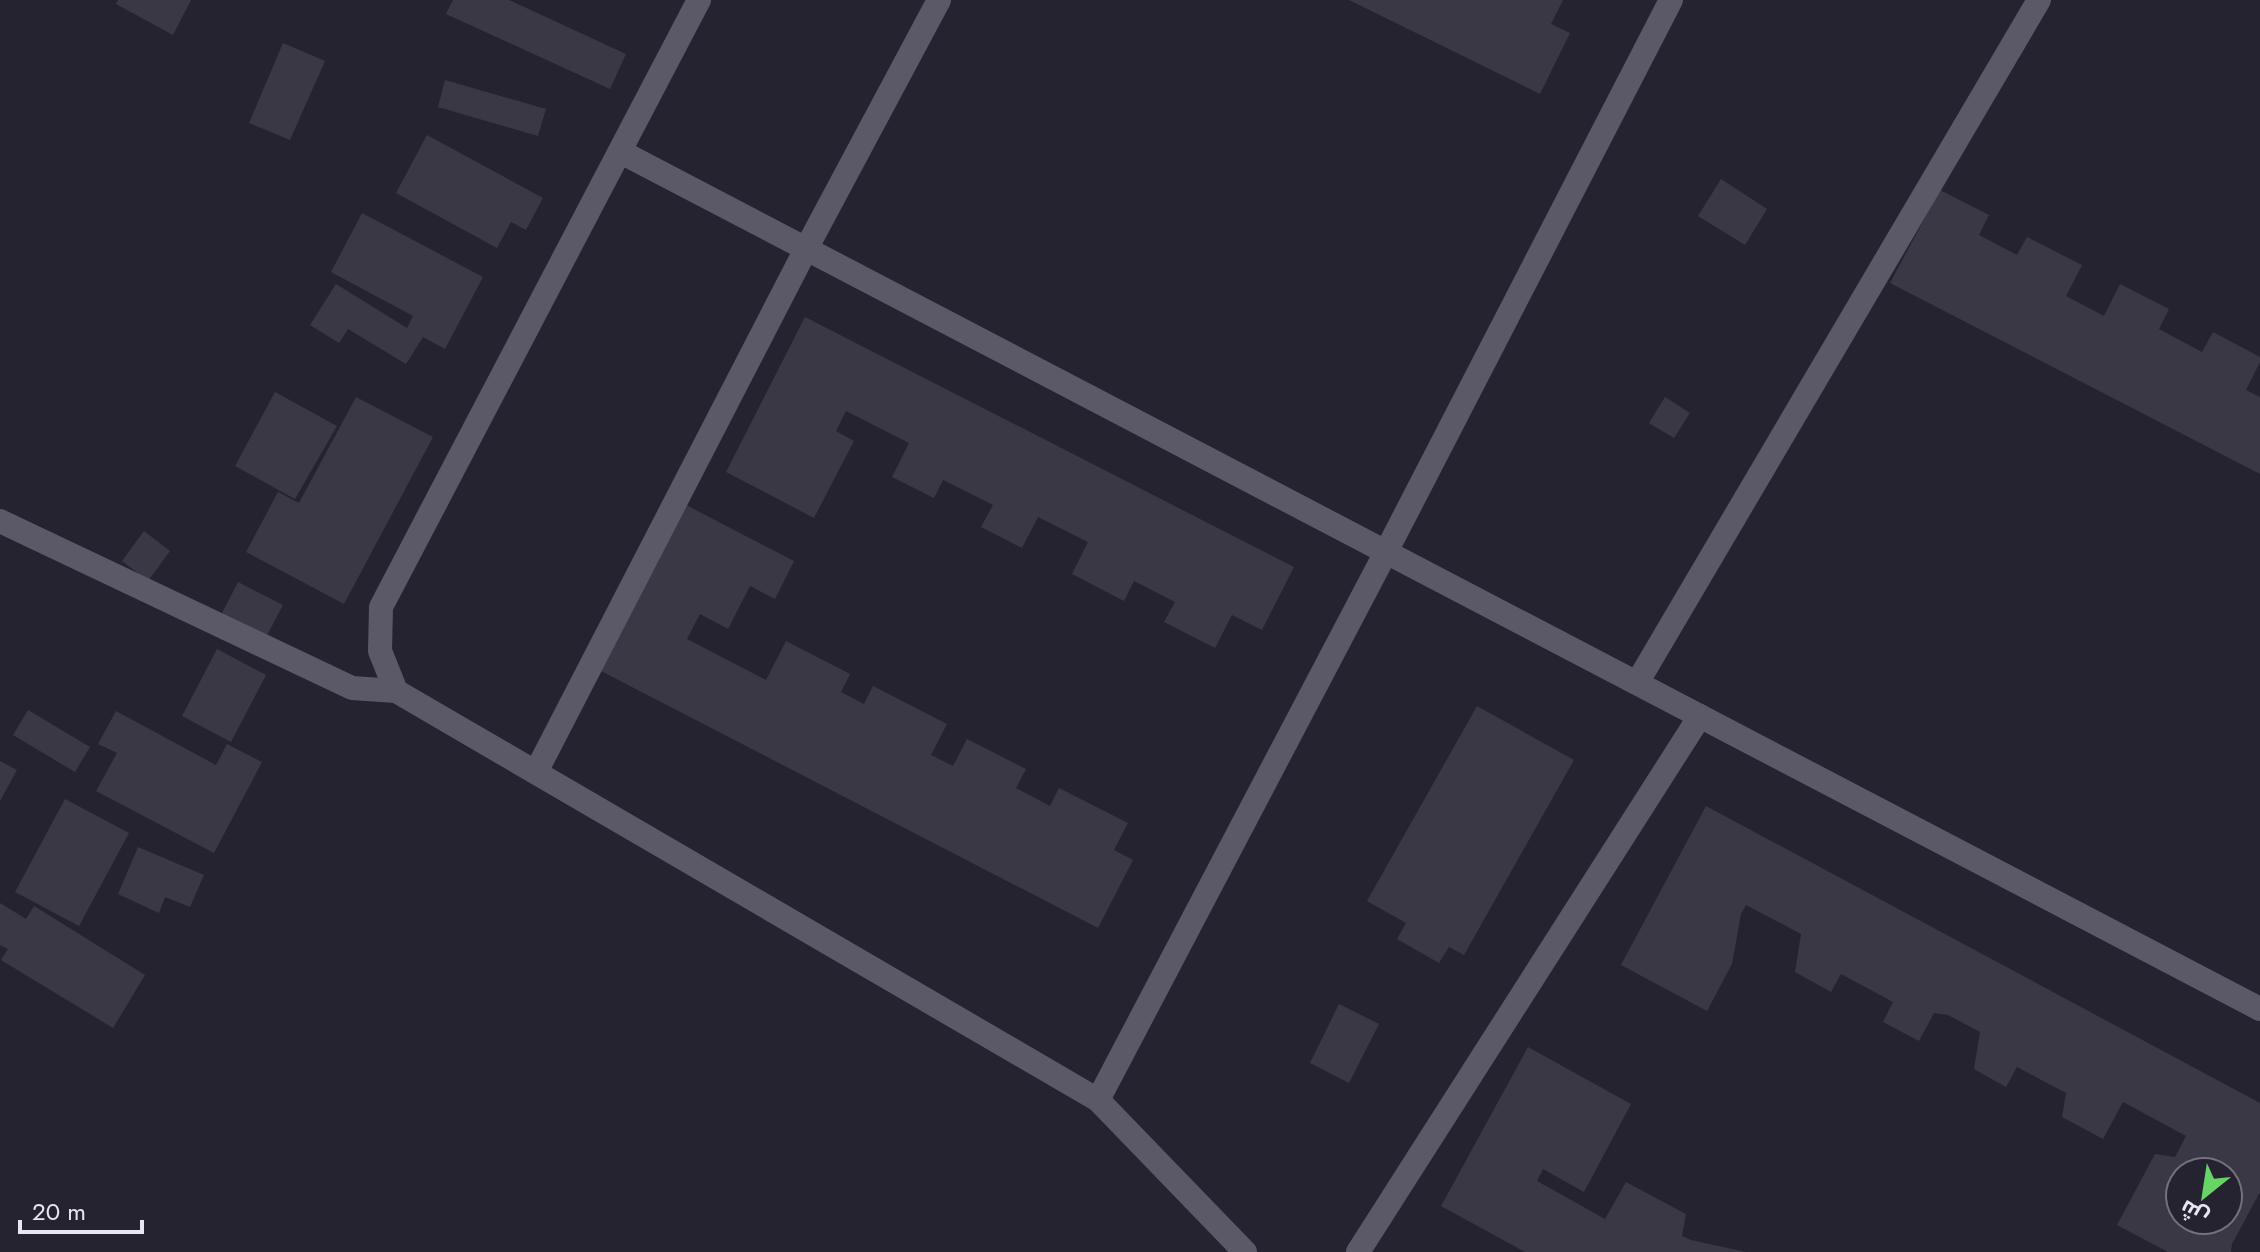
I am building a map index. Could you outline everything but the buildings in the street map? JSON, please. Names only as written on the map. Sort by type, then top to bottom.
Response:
[{"type":"street","points":[[396,691],[380,651],[381,607],[699,0]]},
{"type":"street","points":[[536,772],[806,249],[939,0]]},
{"type":"street","points":[[1098,1100],[1671,0]]},
{"type":"street","points":[[1637,683],[2039,0]]},
{"type":"street","points":[[621,152],[2260,1009]]},
{"type":"street","points":[[0,521],[352,688],[396,691],[1098,1100],[1245,1252]]},
{"type":"street","points":[[1358,1252],[1700,716]]}]
